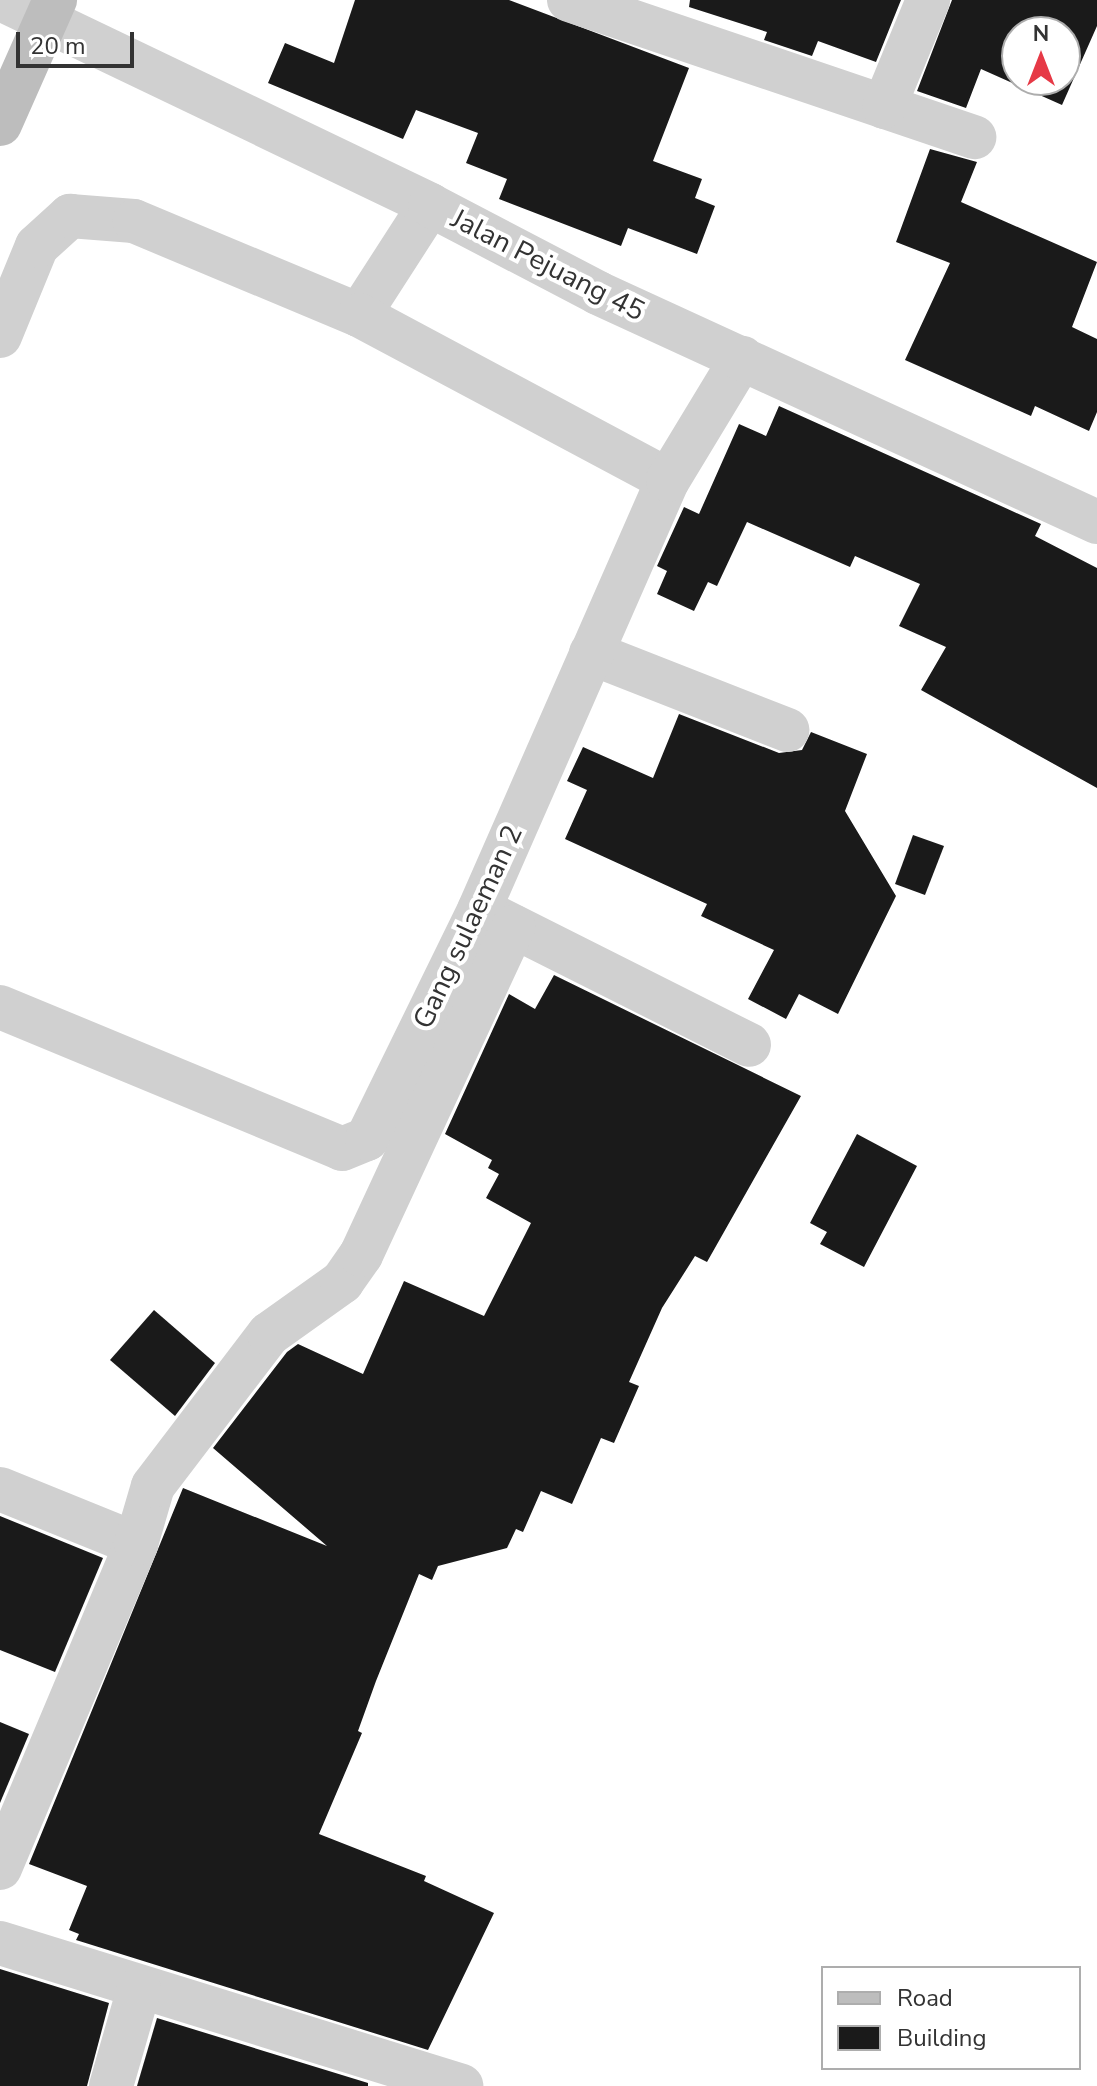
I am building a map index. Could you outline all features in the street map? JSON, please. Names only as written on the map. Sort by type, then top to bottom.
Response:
[{"type":"main road","points":[[0,124],[50,10]]},
{"type":"street","name":"Jalan Pejuang 45","points":[[3,0],[50,10],[598,293],[1097,522]]},
{"type":"street","points":[[569,0],[974,137]]},
{"type":"street","points":[[884,107],[928,0]]},
{"type":"street","points":[[359,315],[430,205]]},
{"type":"street","points":[[0,336],[37,246],[70,216],[90,214],[134,221],[359,315],[668,480]]},
{"type":"street","name":"Gang sulaeman 2","points":[[0,1007],[342,1149],[356,1147],[367,1139],[496,918],[591,653],[668,480],[742,358]]},
{"type":"street","points":[[591,653],[787,730]]},
{"type":"street","points":[[0,1868],[136,1544],[153,1486],[181,1444],[269,1334],[342,1282],[361,1255],[496,918],[749,1045]]},
{"type":"street","points":[[0,1489],[136,1544]]},
{"type":"street","points":[[0,1943],[139,1989],[461,2086]]},
{"type":"street","points":[[111,2086],[139,1989]]},
{"type":"building","points":[[355,0],[509,0],[689,68],[653,161],[702,179],[695,198],[715,206],[697,254],[628,228],[621,246],[499,199],[507,179],[466,163],[478,133],[416,110],[403,139],[268,83],[285,43],[334,63]]},
{"type":"building","points":[[690,0],[901,0],[876,62],[818,41],[812,56],[764,40],[767,32],[689,7]]},
{"type":"building","points":[[952,0],[1097,0],[1097,26],[1081,62],[1081,16],[1001,16],[1001,78],[981,69],[966,108],[917,91]]},
{"type":"building","points":[[1042,96],[1066,96],[1062,105]]},
{"type":"building","points":[[930,149],[977,162],[961,202],[1097,262],[1072,327],[1097,339],[1097,412],[1089,431],[1035,406],[1031,416],[905,360],[950,263],[896,242]]},
{"type":"building","points":[[779,406],[1041,524],[1035,536],[1097,568],[1097,788],[921,690],[946,647],[899,626],[920,584],[855,556],[850,567],[747,522],[717,586],[708,582],[694,611],[657,594],[667,571],[657,566],[684,507],[699,514],[739,424],[766,436]]},
{"type":"building","points":[[679,714],[779,753],[802,750],[811,732],[867,754],[845,811],[896,896],[838,1014],[799,994],[786,1019],[748,999],[774,950],[701,916],[707,904],[565,839],[587,790],[567,781],[583,747],[653,778]]},
{"type":"building","points":[[913,835],[944,846],[925,895],[895,884]]},
{"type":"building","points":[[554,975],[801,1096],[707,1262],[695,1256],[662,1308],[629,1382],[639,1386],[614,1443],[601,1438],[572,1504],[541,1491],[523,1532],[516,1529],[507,1548],[438,1566],[432,1580],[419,1574],[376,1681],[358,1731],[362,1733],[319,1834],[426,1876],[424,1881],[494,1913],[428,2050],[76,1940],[79,1934],[69,1930],[87,1886],[29,1864],[183,1488],[327,1546],[213,1448],[287,1352],[298,1344],[363,1374],[404,1281],[484,1316],[531,1223],[486,1198],[499,1174],[488,1168],[492,1160],[445,1134],[509,994],[535,1009]]},
{"type":"building","points":[[857,1134],[917,1166],[864,1267],[820,1244],[827,1232],[810,1223]]},
{"type":"building","points":[[154,1310],[215,1363],[175,1416],[110,1360]]},
{"type":"building","points":[[0,1516],[103,1558],[55,1672],[0,1650]]},
{"type":"building","points":[[0,1722],[29,1734],[0,1803]]},
{"type":"building","points":[[0,1969],[109,2003],[87,2086],[0,2086]]},
{"type":"building","points":[[157,2018],[368,2083],[368,2086],[137,2086]]}]
